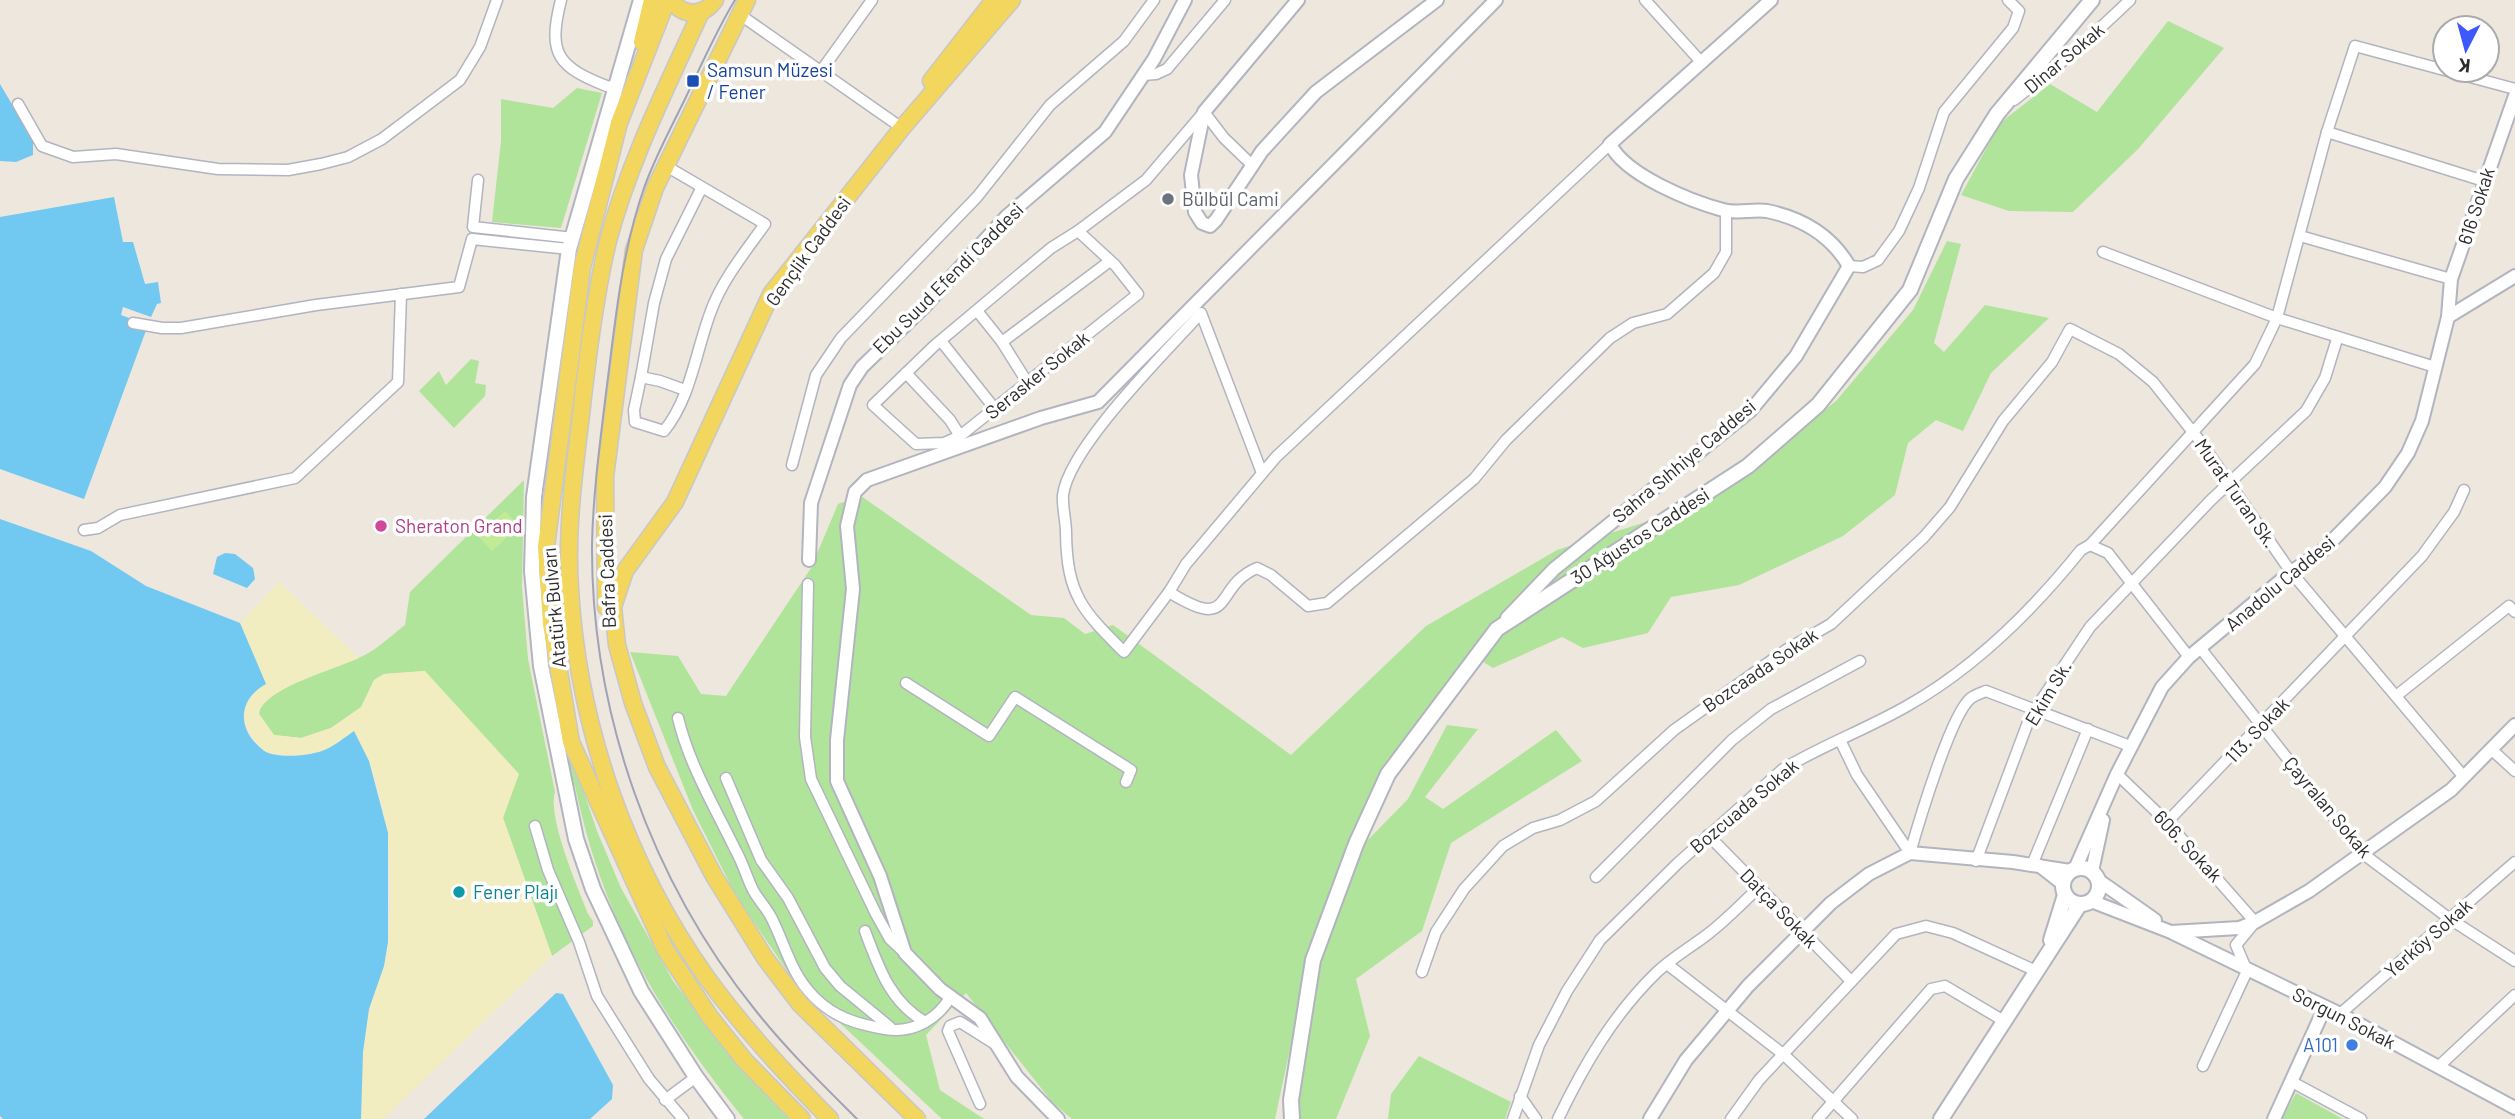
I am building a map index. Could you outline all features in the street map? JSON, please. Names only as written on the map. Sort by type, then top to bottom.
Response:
[{"type":"main road","points":[[642,0],[615,85],[571,244],[534,497],[532,570],[541,666],[576,839],[593,889],[641,991],[696,1077],[727,1119]]},
{"type":"main road","points":[[619,123],[652,0]]},
{"type":"main road","name":"Atatürk Bulvarı","points":[[701,12],[685,12],[669,0],[619,123],[582,268],[546,547],[551,624],[571,742],[665,949],[724,1034],[802,1119]]},
{"type":"main road","name":"Atatürk Bulvarı","points":[[715,0],[701,12],[652,121],[608,242],[584,385],[573,486],[569,589],[592,731],[618,811],[639,861],[705,976],[742,1024],[830,1119]]},
{"type":"main road","name":"Gençlik Caddesi","points":[[613,607],[625,570],[675,502],[771,295],[994,0]]},
{"type":"main road","name":"Gençlik Caddesi","points":[[608,573],[644,534],[673,495],[765,293],[899,125],[1012,0]]},
{"type":"main road","name":"30 Ağustos Caddesi","points":[[1292,1119],[1291,1100],[1313,960],[1356,844],[1388,774],[1497,629],[1748,466],[1818,405],[1910,290],[1956,179],[1997,114],[2092,0]]},
{"type":"main road","name":"Bafra Caddesi","points":[[743,7],[666,166],[634,250],[605,477],[607,624],[624,704],[660,793],[729,922],[792,1007],[903,1119]]},
{"type":"main road","name":"Bafra Caddesi","points":[[613,607],[617,645],[632,703],[657,767],[714,876],[765,958],[800,1004],[917,1119]]},
{"type":"main road","points":[[1941,1119],[2040,965],[2086,902],[2098,892],[2095,876],[2073,870],[2064,889],[2040,965]]},
{"type":"main road","points":[[2064,889],[2086,902]]},
{"type":"street","points":[[18,104],[42,146],[73,157],[116,154],[218,169],[288,170],[321,164],[348,158],[382,139],[460,80],[480,47],[497,0]]},
{"type":"street","points":[[561,0],[554,41],[561,57],[574,74],[609,87],[615,85]]},
{"type":"street","points":[[821,71],[872,0]]},
{"type":"street","points":[[792,465],[816,375],[841,338],[977,197],[1049,105],[1124,41],[1154,0]]},
{"type":"street","name":"Ebu Suud Efendi Caddesi","points":[[809,560],[811,503],[850,385],[862,367],[923,308],[1007,216],[1105,132],[1143,75],[1185,0]]},
{"type":"street","points":[[1143,75],[1156,75],[1167,69],[1225,0]]},
{"type":"street","points":[[960,436],[950,420],[906,373],[1051,248],[1146,180],[1298,0]]},
{"type":"street","points":[[1204,112],[1191,175],[1195,212],[1202,223],[1210,226],[1252,165],[1316,92],[1378,44],[1393,37],[1437,0]]},
{"type":"street","points":[[905,953],[880,876],[845,803],[835,765],[853,589],[847,526],[855,492],[867,480],[1041,418],[1098,402],[1496,0]]},
{"type":"street","points":[[1644,0],[1702,63]]},
{"type":"street","points":[[1262,473],[1201,313],[1111,413],[1072,472],[1063,494],[1071,583],[1084,611],[1125,652],[1170,592],[1186,564],[1262,473],[1314,420],[1610,144],[1771,0]]},
{"type":"street","points":[[2008,0],[2019,11]]},
{"type":"street","points":[[1610,144],[1616,156],[1630,169],[1726,211],[1766,211],[1816,228],[1839,248],[1849,266],[1863,267],[1878,260],[1899,231],[1919,188],[1944,112],[1961,87],[2003,44],[2019,11],[2028,0]]},
{"type":"street","name":"Dinar Sokak","points":[[1997,114],[2079,48],[2130,0]]},
{"type":"street","points":[[743,7],[821,71],[899,125]]},
{"type":"street","name":"Bozcuada Sokak","points":[[1513,1119],[1539,1045],[1567,991],[1600,940],[1708,835],[1783,769],[1812,751],[1909,706],[1983,653],[2034,608],[2081,550],[2090,545],[2195,434],[2255,364],[2277,318],[2327,132],[2355,46],[2515,89]]},
{"type":"street","name":"616 Sokak","points":[[2448,317],[2451,279],[2515,96]]},
{"type":"street","points":[[1204,112],[1224,138],[1252,165]]},
{"type":"street","points":[[2327,132],[2484,181]]},
{"type":"street","points":[[666,166],[701,189],[765,224],[711,309],[675,418],[664,431],[635,422],[634,410],[654,303],[666,259],[701,189]]},
{"type":"street","points":[[133,323],[181,328],[458,286],[472,239],[478,180]]},
{"type":"street","points":[[1170,592],[1197,609],[1212,609],[1219,606],[1250,572],[1257,568],[1271,575],[1308,606],[1328,603],[1474,479],[1506,440],[1610,338],[1633,323],[1667,314],[1714,273],[1726,252],[1726,211]]},
{"type":"street","points":[[473,226],[571,244]]},
{"type":"street","points":[[1002,342],[1110,261],[1078,231]]},
{"type":"street","points":[[2300,236],[2451,279]]},
{"type":"street","points":[[472,239],[571,244]]},
{"type":"street","points":[[2104,252],[2337,339],[2435,367]]},
{"type":"street","name":"Serasker Sokak","points":[[906,373],[873,405],[916,444],[930,445],[960,436],[1138,294],[1110,261]]},
{"type":"street","name":"Sahra Sıhhiye Caddesi","points":[[1497,629],[1554,569],[1751,410],[1796,356],[1849,266]]},
{"type":"street","points":[[2448,317],[2515,275]]},
{"type":"street","points":[[85,530],[98,528],[120,515],[295,478],[398,382],[401,294]]},
{"type":"street","points":[[978,312],[1002,342],[1027,382]]},
{"type":"street","name":"Anadolu Caddesi","points":[[2108,795],[2130,746],[2162,687],[2189,657],[2291,572],[2322,551],[2385,487],[2408,453],[2422,421],[2448,317]]},
{"type":"street","name":"Murat Turan Sk.","points":[[2070,330],[2119,354],[2153,382],[2195,434],[2291,572],[2464,777]]},
{"type":"street","name":"Bozcaada Sokak","points":[[1422,972],[1443,922],[1464,889],[1503,846],[1533,828],[1560,820],[1596,800],[1674,730],[1777,656],[1831,624],[1924,537],[1950,507],[2003,421],[2052,362],[2070,330]]},
{"type":"street","name":"Ekim Sk.","points":[[1976,861],[2030,717],[2037,711],[2056,675],[2090,627],[2132,582],[2228,484],[2306,411],[2325,378],[2337,339]]},
{"type":"street","points":[[941,341],[995,409]]},
{"type":"street","points":[[641,377],[660,380],[685,390]]},
{"type":"street","name":"113. Sokak","points":[[2167,822],[2262,726],[2422,556],[2454,512],[2464,490]]},
{"type":"street","points":[[2090,545],[2108,553],[2189,657]]},
{"type":"street","points":[[808,584],[805,737],[811,779],[890,939],[940,989],[979,1018],[1017,1077],[1058,1119]]},
{"type":"street","points":[[2396,696],[2510,606],[2515,612]]},
{"type":"street","name":"Çayralan Sokak","points":[[2201,649],[2362,853],[2450,919],[2515,961]]},
{"type":"street","points":[[1596,877],[1732,740],[1772,709],[1860,661]]},
{"type":"street","points":[[906,683],[989,736],[1015,697],[1131,770],[1126,782]]},
{"type":"street","points":[[1910,853],[1925,800],[1961,712],[1970,698],[1986,691],[2130,746]]},
{"type":"street","points":[[678,718],[710,802],[736,851],[752,889],[772,918],[782,946],[802,983],[840,1018],[897,1031],[912,1029],[925,1022],[944,1008],[951,996]]},
{"type":"street","points":[[2086,902],[2171,932],[2239,928],[2255,922],[2309,891],[2464,777],[2515,725]]},
{"type":"street","points":[[2036,865],[2088,729]]},
{"type":"street","points":[[1840,740],[1857,775],[1910,853]]},
{"type":"street","points":[[2492,750],[2515,771]]},
{"type":"street","name":"606. Sokak","points":[[2117,774],[2167,822],[2255,922]]},
{"type":"street","points":[[726,778],[761,860],[788,898],[825,968],[858,1002],[897,1031]]},
{"type":"street","points":[[1650,1119],[1686,1060],[1727,1010],[1831,903],[1869,874],[1910,853],[2073,870],[2108,795]]},
{"type":"street","points":[[2108,795],[2095,876],[2171,932]]},
{"type":"street","points":[[535,826],[548,870],[579,942],[597,996],[664,1100],[683,1119]]},
{"type":"street","name":"Datça Sokak","points":[[1708,835],[1850,980]]},
{"type":"street","name":"Yerköy Sokak","points":[[2340,1014],[2515,862]]},
{"type":"street","points":[[2036,865],[2064,889]]},
{"type":"street","points":[[1560,1118],[1581,1072],[1613,1022],[1667,964],[1723,922],[1759,887]]},
{"type":"street","points":[[2203,1066],[2247,971],[2236,945],[2255,922]]},
{"type":"street","points":[[1731,1119],[1759,1080],[1896,934],[1926,926],[1953,933],[2040,965]]},
{"type":"street","points":[[865,932],[880,974],[908,1012],[925,1022]]},
{"type":"street","name":"Sorgun Sokak","points":[[2171,932],[2340,1014],[2515,1108]]},
{"type":"street","points":[[1667,964],[1783,1054],[1852,1119]]},
{"type":"street","points":[[1818,1119],[1931,989],[1945,986],[2004,1021]]},
{"type":"street","points":[[2438,1067],[2515,995]]},
{"type":"street","points":[[2274,1119],[2325,1007]]},
{"type":"street","points":[[980,1104],[948,1031],[950,1026],[960,1022],[999,1046]]},
{"type":"street","points":[[664,1100],[696,1077]]},
{"type":"street","points":[[2292,1082],[2361,1119]]},
{"type":"street","points":[[1520,1096],[1536,1119]]},
{"type":"street","points":[[1286,1119],[1291,1100]]},
{"type":"green space","points":[[2168,21],[2224,48],[2139,148],[2073,212],[2009,211],[1961,195],[2000,123],[2050,84],[2097,112]]},
{"type":"green space","points":[[577,88],[602,93],[561,228],[492,222],[501,141],[501,99],[553,108]]},
{"type":"green space","points":[[1947,241],[1961,244],[1934,343],[1944,352],[1985,305],[2049,318],[1991,373],[1963,431],[1936,420],[1908,443],[1895,495],[1843,536],[1739,585],[1671,597],[1648,633],[1583,648],[1562,637],[1493,668],[1474,656],[1382,774],[1308,965],[1275,1119],[1072,1119],[1052,1102],[966,993],[926,1035],[940,1090],[984,1119],[942,1119],[792,978],[736,896],[693,810],[630,652],[678,656],[701,694],[726,696],[811,568],[838,504],[861,496],[1031,615],[1064,618],[1085,634],[1113,625],[1291,755],[1426,626],[1557,550],[1706,503],[1836,401],[1913,310]]},
{"type":"green space","points":[[471,359],[479,361],[475,383],[486,385],[485,396],[454,428],[419,391],[439,371],[446,385]]},
{"type":"green space","points":[[524,480],[522,587],[528,659],[555,792],[555,818],[559,835],[593,921],[593,926],[552,956],[503,818],[425,671],[384,674],[374,680],[362,707],[331,728],[301,738],[274,735],[259,714],[264,704],[274,695],[370,652],[405,625],[410,592]]},
{"type":"green space","points":[[541,492],[541,542],[577,772],[597,831],[621,888],[673,981],[745,1072],[789,1119],[744,1119],[686,1042],[638,963],[618,923],[601,880],[575,786],[570,779],[547,658],[540,598]]},
{"type":"green space","points":[[505,511],[519,526],[492,551],[478,536]]},
{"type":"green space","points":[[1447,725],[1478,729],[1425,797],[1443,809],[1556,730],[1582,761],[1451,843],[1422,931],[1356,979],[1370,1036],[1336,1119],[1297,1119],[1319,965],[1359,849],[1408,799]]},
{"type":"green space","points":[[1419,1056],[1511,1102],[1505,1119],[1388,1119],[1391,1094]]},
{"type":"green space","points":[[2296,1093],[2343,1119],[2282,1119]]},
{"type":"sand","name":"Fener Plajı","points":[[279,582],[359,658],[302,680],[273,696],[263,705],[259,714],[274,735],[301,738],[331,728],[361,707],[374,680],[384,674],[425,671],[519,774],[503,818],[552,956],[383,1119],[361,1119],[365,1033],[385,958],[390,915],[386,833],[375,779],[354,732],[315,753],[280,755],[261,748],[250,734],[244,718],[247,703],[258,689],[266,684],[240,623]]},
{"type":"water","points":[[0,84],[33,140],[33,155],[16,162],[0,161]]},
{"type":"water","points":[[114,197],[123,242],[133,242],[145,284],[158,282],[161,303],[157,304],[151,317],[123,307],[121,315],[148,325],[84,499],[0,469],[0,217]]},
{"type":"water","points":[[0,519],[91,551],[146,586],[240,623],[266,684],[256,691],[245,707],[245,725],[254,742],[268,753],[283,756],[316,753],[354,731],[369,761],[388,833],[388,942],[384,966],[369,1009],[363,1052],[361,1119],[3,1119],[0,1116]]},
{"type":"water","points":[[225,553],[235,554],[253,568],[255,579],[247,588],[213,574],[217,557]]},
{"type":"water","points":[[556,993],[563,994],[613,1085],[612,1099],[590,1119],[424,1119]]},
{"type":"tram line","points":[[735,0],[653,165],[630,238],[616,315],[595,488],[592,545],[594,608],[602,670],[616,732],[634,792],[658,851],[686,907],[719,961],[756,1011],[792,1053],[857,1119]]},
{"type":"place","name":"Samsun Müzesi / Fener","points":[[693,81]]},
{"type":"place","name":"Bülbül Cami","points":[[1168,199]]},
{"type":"place","name":"Sheraton Grand","points":[[381,526]]},
{"type":"place","name":"Fener Plajı","points":[[459,892]]},
{"type":"place","name":"A101","points":[[2352,1045]]}]
